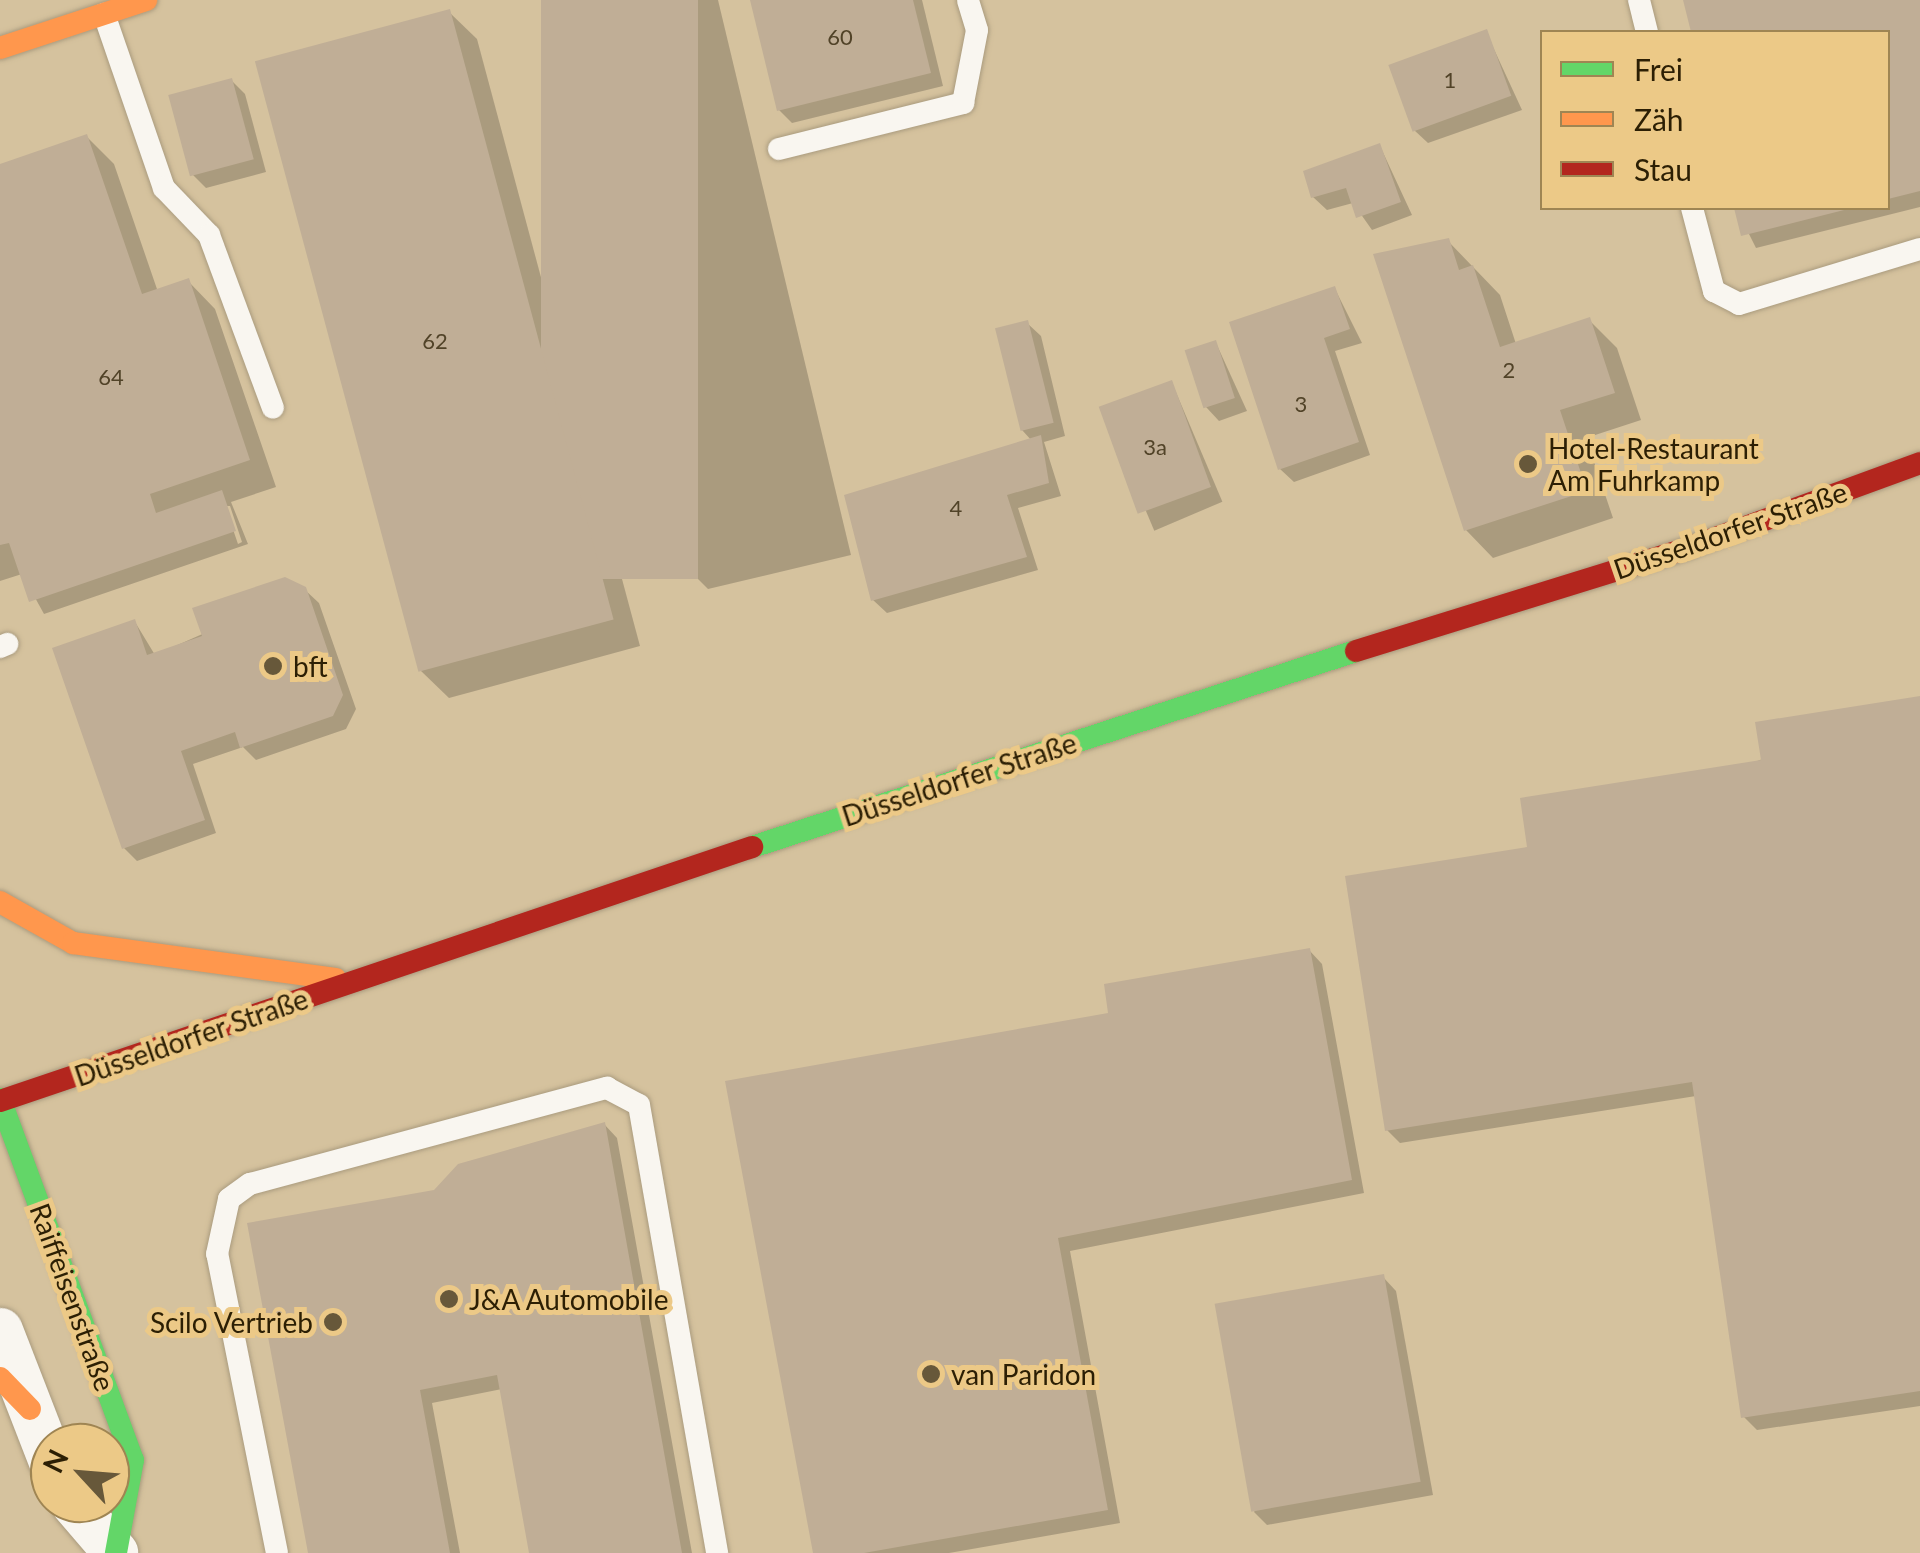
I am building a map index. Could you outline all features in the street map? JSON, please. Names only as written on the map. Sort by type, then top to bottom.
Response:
[{"type":"main road","points":[[0,48],[146,0]]},
{"type":"main road","name":"Düsseldorfer Straße","points":[[0,1100],[1016,758],[1688,548],[1920,463]]},
{"type":"main road","points":[[0,902],[73,942],[192,966],[359,980]]},
{"type":"main road","name":"Raiffeisenstraße","points":[[0,1100],[133,1460],[115,1553]]},
{"type":"street","points":[[0,1330],[15,1394],[31,1423]]},
{"type":"street","name":"Raiffeisenstraße","points":[[90,1523],[115,1553]]},
{"type":"lane","points":[[779,149],[964,103],[977,30],[968,0]]},
{"type":"lane","points":[[1639,0],[1646,30]]},
{"type":"lane","points":[[104,14],[164,188],[208,235],[273,408]]},
{"type":"lane","points":[[1693,210],[1714,291],[1739,304],[1920,249]]},
{"type":"lane","points":[[277,1553],[217,1254],[220,1216],[250,1184],[606,1088],[639,1106],[717,1553]]},
{"type":"building","points":[[541,0],[698,0],[698,579],[541,579]]},
{"type":"building","points":[[750,0],[913,0],[931,73],[777,111]]},
{"type":"building","points":[[1683,0],[1920,0],[1920,191],[1890,198],[1890,30],[1690,30]]},
{"type":"building","points":[[450,9],[614,619],[418,672],[255,61]]},
{"type":"building","points":[[1487,29],[1511,96],[1413,132],[1388,65]]},
{"type":"building","points":[[232,78],[254,159],[190,176],[168,95]]},
{"type":"building","points":[[87,134],[142,294],[189,278],[250,460],[150,494],[156,513],[222,490],[236,531],[29,602],[9,543],[0,545],[0,164]]},
{"type":"building","points":[[1380,143],[1401,202],[1356,218],[1346,188],[1311,198],[1303,171]]},
{"type":"building","points":[[1734,210],[1844,210],[1741,236]]},
{"type":"building","points":[[1449,238],[1459,270],[1473,265],[1500,347],[1590,317],[1615,393],[1560,410],[1587,491],[1464,531],[1373,254]]},
{"type":"building","points":[[1335,286],[1350,329],[1324,338],[1359,442],[1278,470],[1229,322]]},
{"type":"building","points":[[1028,320],[1054,423],[1021,431],[995,328]]},
{"type":"building","points":[[1216,340],[1235,398],[1203,408],[1185,350]]},
{"type":"building","points":[[1172,380],[1211,487],[1138,514],[1099,407]]},
{"type":"building","points":[[1041,435],[1049,483],[1007,495],[1027,557],[871,601],[844,495]]},
{"type":"building","points":[[285,577],[306,587],[343,695],[333,716],[240,748],[235,732],[181,751],[205,820],[122,849],[52,648],[135,619],[147,655],[202,636],[192,608]]},
{"type":"building","points":[[1920,696],[1920,1391],[1741,1418],[1692,1082],[1385,1131],[1345,876],[1527,847],[1520,798],[1761,760],[1755,722]]},
{"type":"building","name":"van Paridon","points":[[1310,948],[1352,1180],[1058,1238],[1108,1510],[864,1553],[813,1553],[725,1081],[1108,1013],[1104,984]]},
{"type":"building","name":"J&A Automobile","points":[[605,1122],[682,1553],[529,1553],[497,1375],[420,1390],[450,1553],[308,1553],[247,1223],[434,1190],[458,1164]]},
{"type":"building","points":[[1384,1274],[1421,1482],[1251,1512],[1215,1304]]},
{"type":"traffic: fast","points":[[752,847],[1356,651]]},
{"type":"traffic: fast","points":[[0,1099],[133,1460],[116,1553]]},
{"type":"traffic: slow","points":[[0,48],[146,0]]},
{"type":"traffic: slow","points":[[0,902],[73,943],[336,979]]},
{"type":"traffic: slow","points":[[0,1378],[30,1409]]},
{"type":"traffic: jam","points":[[1356,651],[1688,548],[1920,463]]},
{"type":"traffic: jam","points":[[0,1101],[752,847]]},
{"type":"place","name":"Hotel-Restaurant Am Fuhrkamp","points":[[1528,464]]},
{"type":"place","name":"bft","points":[[273,666]]},
{"type":"place","name":"J&A Automobile","points":[[449,1299]]},
{"type":"place","name":"Scilo Vertrieb","points":[[333,1322]]},
{"type":"place","name":"van Paridon","points":[[931,1374]]}]
